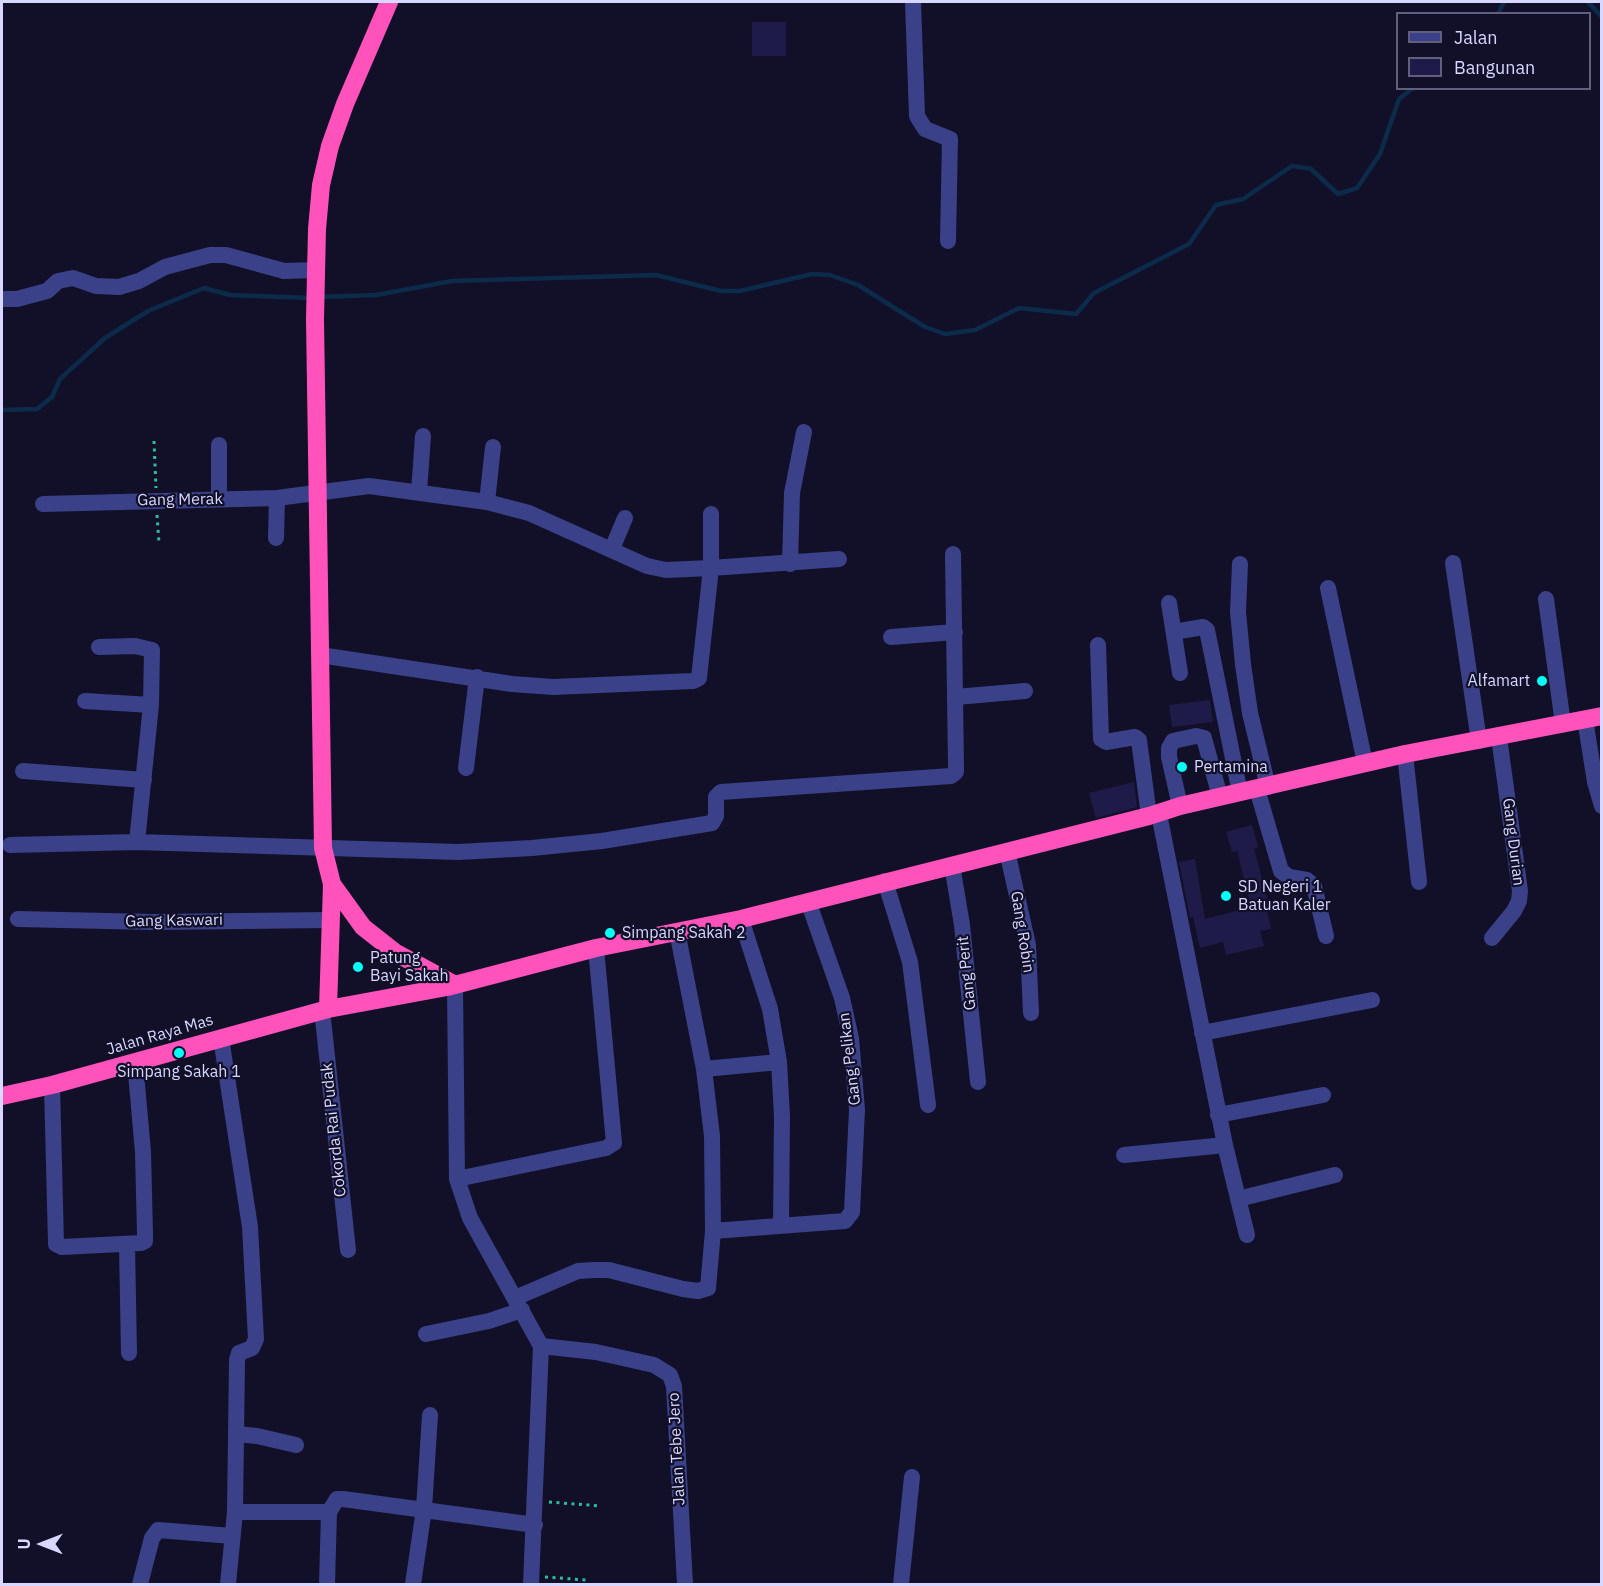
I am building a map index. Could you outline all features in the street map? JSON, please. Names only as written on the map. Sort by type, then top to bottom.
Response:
[{"type":"highway","points":[[325,1010],[332,884],[324,848],[315,272],[321,185],[330,146],[345,104],[389,2]]},
{"type":"highway","name":"Jalan Raya Mas","points":[[2,1096],[52,1085],[325,1010],[455,985],[596,948],[741,919],[885,880],[1154,815],[1180,806],[1405,754],[1499,738],[1593,718]]},
{"type":"highway","points":[[332,884],[363,927],[396,953],[455,985]]},
{"type":"street","points":[[913,2],[917,116],[925,129],[950,139],[948,241]]},
{"type":"street","points":[[2,299],[16,299],[47,291],[58,281],[73,278],[96,286],[119,287],[139,281],[165,267],[210,255],[226,255],[285,272],[315,272]]},
{"type":"street","points":[[790,564],[792,493],[804,432]]},
{"type":"street","points":[[419,492],[423,436]]},
{"type":"street","points":[[219,445],[219,499]]},
{"type":"street","points":[[487,502],[493,447]]},
{"type":"street","name":"Gang Merak","points":[[43,504],[276,498],[369,486],[487,502],[529,513],[647,566],[666,570],[790,564],[839,559]]},
{"type":"street","points":[[276,498],[276,538]]},
{"type":"street","points":[[320,656],[477,677],[512,684],[554,687],[696,680],[699,678],[711,568],[711,514]]},
{"type":"street","points":[[612,549],[625,518]]},
{"type":"street","points":[[10,845],[137,842],[458,852],[602,841],[712,823],[716,816],[716,797],[721,792],[951,776],[956,772],[953,554]]},
{"type":"street","points":[[1453,563],[1479,741]]},
{"type":"street","points":[[1240,564],[1238,612],[1250,713],[1255,790]]},
{"type":"street","points":[[1328,588],[1365,763]]},
{"type":"street","points":[[1546,599],[1563,724]]},
{"type":"street","points":[[1169,603],[1180,673]]},
{"type":"street","points":[[1174,633],[1203,627],[1207,630],[1281,871],[1289,878],[1307,880],[1314,886],[1326,936]]},
{"type":"street","points":[[891,637],[955,633]]},
{"type":"street","points":[[1098,645],[1101,739],[1106,742],[1135,738],[1139,740],[1218,1115],[1247,1235]]},
{"type":"street","points":[[99,647],[142,646],[152,650],[151,705],[137,842]]},
{"type":"street","points":[[466,768],[477,677]]},
{"type":"street","points":[[956,697],[1025,691]]},
{"type":"street","points":[[85,701],[151,705]]},
{"type":"street","points":[[1593,718],[1594,782],[1602,806]]},
{"type":"street","points":[[1180,806],[1169,757],[1169,748],[1173,741],[1196,736],[1204,738],[1220,797]]},
{"type":"street","name":"Gang Durian","points":[[1492,938],[1514,911],[1519,901],[1520,891],[1499,738]]},
{"type":"street","points":[[1405,754],[1419,882]]},
{"type":"street","points":[[23,771],[144,780]]},
{"type":"street","name":"Gang Robin","points":[[1007,851],[1028,945],[1031,1013]]},
{"type":"street","name":"Gang Perit","points":[[952,865],[962,925],[978,1082]]},
{"type":"street","points":[[885,880],[910,962],[928,1105]]},
{"type":"street","name":"Gang Pelikan","points":[[781,1225],[845,1221],[850,1216],[853,1204],[857,1110],[851,1038],[842,998],[808,901]]},
{"type":"street","name":"Gang Kaswari","points":[[18,919],[152,922],[330,920]]},
{"type":"street","points":[[713,1231],[781,1225],[782,1116],[778,1062],[770,1009],[741,919]]},
{"type":"street","points":[[426,1334],[489,1321],[529,1322],[578,1271],[609,1270],[698,1291],[708,1288],[713,1231],[712,1136],[704,1069],[677,931]]},
{"type":"street","points":[[457,1179],[606,1148],[614,1143],[596,948]]},
{"type":"street","points":[[455,985],[457,1179],[470,1218],[529,1322],[536,1501],[531,1580]]},
{"type":"street","points":[[1202,1033],[1372,1000]]},
{"type":"street","name":"Cokorda Rai Pudak","points":[[325,1010],[348,1250]]},
{"type":"street","points":[[220,1038],[250,1227],[256,1339],[252,1348],[237,1356],[235,1512],[228,1584]]},
{"type":"street","points":[[52,1085],[56,1244],[62,1247],[141,1243],[145,1241],[143,1152],[135,1062]]},
{"type":"street","points":[[704,1069],[778,1062]]},
{"type":"street","points":[[1218,1115],[1323,1095]]},
{"type":"street","points":[[1124,1155],[1225,1145]]},
{"type":"street","points":[[1238,1199],[1335,1175]]},
{"type":"street","points":[[127,1245],[129,1353]]},
{"type":"street","name":"Jalan Tebe Jero","points":[[529,1322],[596,1352],[654,1365],[670,1375],[674,1386],[685,1584]]},
{"type":"street","points":[[413,1584],[424,1509],[430,1415]]},
{"type":"street","points":[[236,1434],[257,1436],[296,1445]]},
{"type":"street","points":[[901,1584],[912,1477]]},
{"type":"street","points":[[327,1584],[329,1512],[337,1499],[535,1525]]},
{"type":"street","points":[[235,1512],[329,1512]]},
{"type":"street","points":[[140,1584],[152,1538],[158,1530],[232,1536]]},
{"type":"path","points":[[536,1501],[601,1506]]},
{"type":"path","points":[[531,1580],[586,1580]]},
{"type":"building","points":[[752,22],[786,22],[786,56],[752,56]]},
{"type":"building","points":[[1210,700],[1213,722],[1172,727],[1169,705]]},
{"type":"building","points":[[1134,782],[1137,807],[1096,818],[1089,793]]},
{"type":"building","points":[[1252,825],[1258,847],[1254,849],[1268,900],[1265,901],[1271,929],[1260,931],[1264,946],[1226,955],[1223,942],[1200,948],[1193,917],[1190,918],[1179,862],[1195,859],[1205,919],[1251,907],[1237,851],[1232,852],[1226,832]]},
{"type":"waterway","points":[[1499,12],[1504,2]]},
{"type":"waterway","points":[[1588,2],[1602,17]]},
{"type":"waterway","points":[[319,297],[376,295],[452,281],[656,275],[721,291],[740,291],[812,274],[830,275],[858,285],[925,327],[945,334],[975,330],[1019,308],[1076,314],[1094,293],[1189,244],[1216,205],[1243,199],[1292,166],[1311,169],[1338,194],[1357,188],[1380,154],[1399,99],[1410,90]]},
{"type":"waterway","points":[[2,410],[37,409],[52,397],[60,379],[105,338],[148,311],[204,288],[230,295],[311,298]]},
{"type":"place","name":"Alfamart","points":[[1542,681]]},
{"type":"place","name":"Pertamina","points":[[1182,767]]},
{"type":"place","name":"SD Negeri 1 Batuan Kaler","points":[[1226,896]]},
{"type":"place","name":"Simpang Sakah 2","points":[[610,933]]},
{"type":"place","name":"Patung Bayi Sakah","points":[[358,967]]},
{"type":"place","name":"Simpang Sakah 1","points":[[179,1053]]}]
